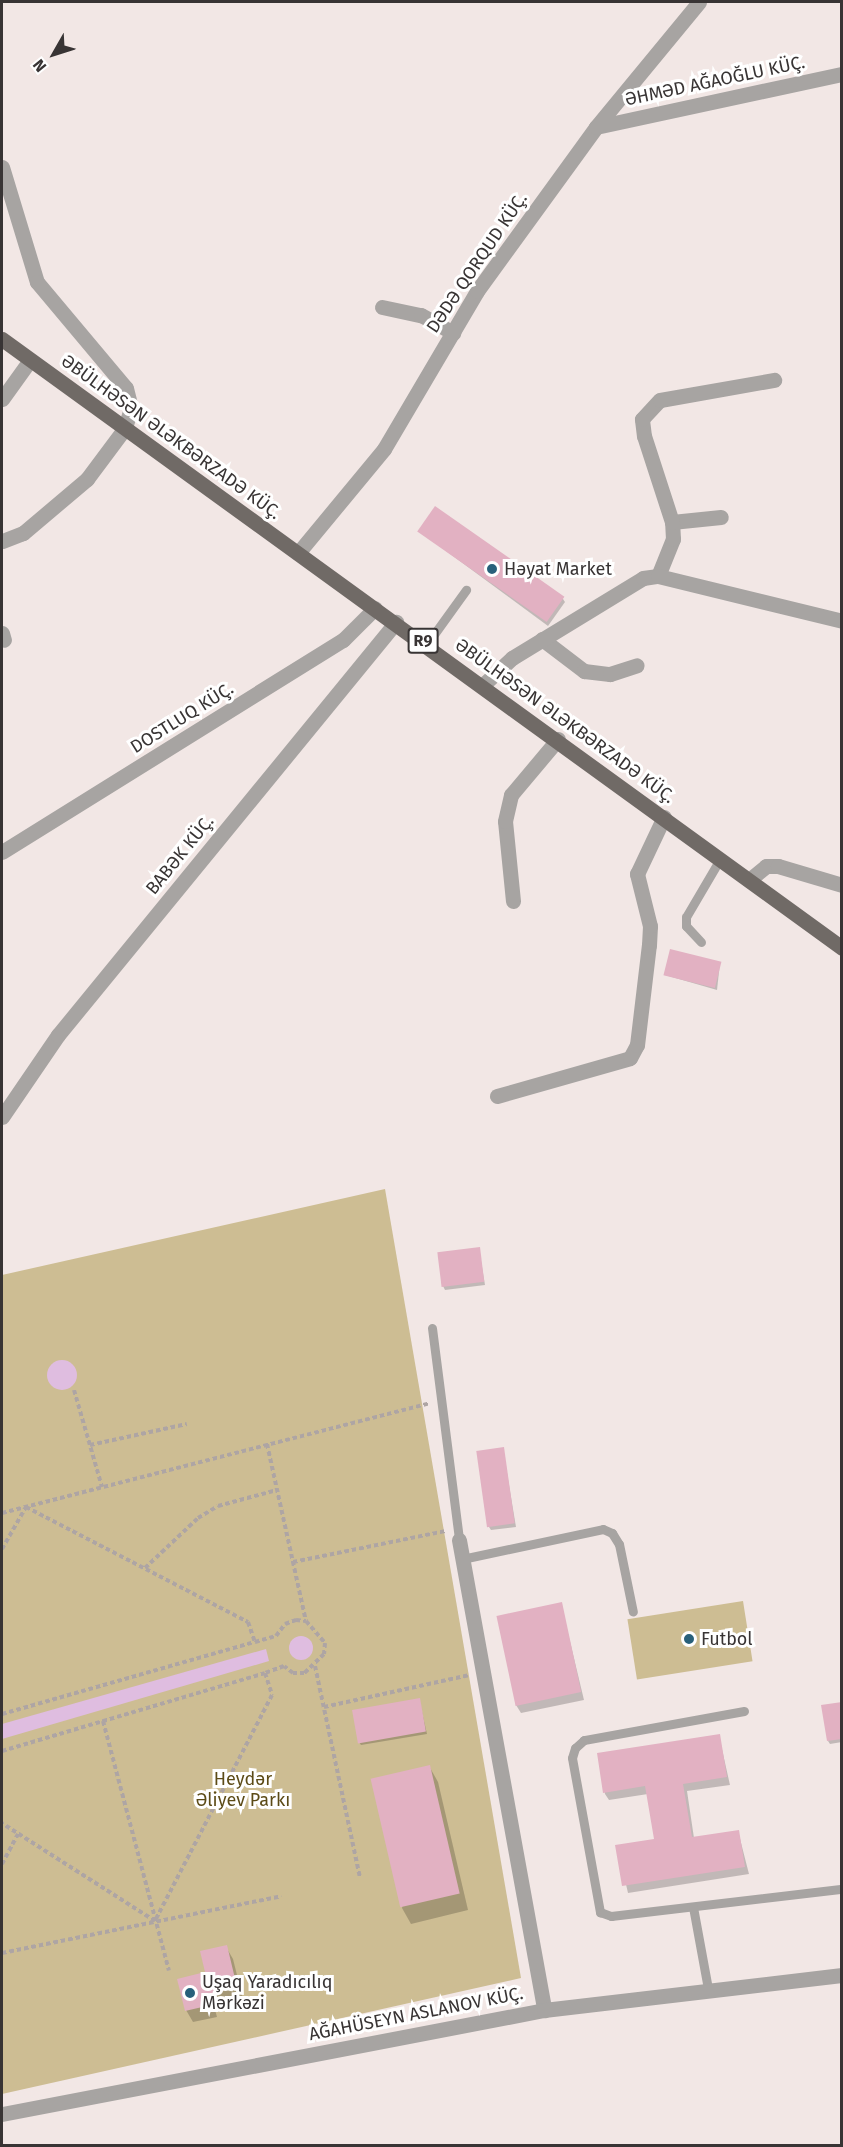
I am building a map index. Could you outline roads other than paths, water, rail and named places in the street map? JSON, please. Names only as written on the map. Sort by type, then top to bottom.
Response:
[{"type":"main road","name":"ƏBÜLHƏSƏN ƏLƏKBƏRZADƏ KÜÇ.","points":[[2,339],[558,739],[842,948]]},
{"type":"street","name":"DƏDƏ QORQUD KÜÇ.","points":[[298,553],[384,449],[477,291],[596,126],[699,2]]},
{"type":"street","name":"ƏHMƏD AĞAOĞLU KÜÇ.","points":[[596,126],[842,74]]},
{"type":"street","points":[[2,167],[38,282],[126,388],[131,408],[125,428],[108,454],[59,506],[23,533],[2,541]]},
{"type":"street","points":[[382,307],[421,315],[453,333]]},
{"type":"street","points":[[2,399],[30,360]]},
{"type":"street","points":[[658,576],[673,539],[672,522],[644,436],[642,419],[650,408],[671,397],[774,380]]},
{"type":"street","points":[[672,522],[721,518]]},
{"type":"street","points":[[483,685],[512,658],[542,639],[630,585],[658,576],[842,621]]},
{"type":"street","name":"DOSTLUQ KÜÇ.","points":[[2,852],[343,640],[375,608]]},
{"type":"street","name":"BABƏK KÜÇ.","points":[[2,1117],[58,1035],[396,622]]},
{"type":"street","points":[[542,639],[584,671],[610,674],[637,666]]},
{"type":"street","points":[[513,900],[505,821],[511,795],[558,739]]},
{"type":"street","points":[[497,1096],[630,1058],[637,1045],[650,945],[650,926],[637,874],[664,817]]},
{"type":"street","points":[[749,880],[766,866],[778,866],[842,885]]},
{"type":"street","points":[[458,1534],[544,2010]]},
{"type":"street","name":"AĞAHÜSEYN ASLANOV KÜÇ.","points":[[2,2114],[544,2010],[842,1975]]},
{"type":"lane","points":[[427,645],[466,590]]},
{"type":"lane","points":[[700,942],[686,926],[686,917],[720,859]]},
{"type":"lane","points":[[432,1328],[458,1534]]},
{"type":"lane","points":[[462,1559],[603,1529],[612,1533],[619,1545],[633,1612]]},
{"type":"lane","points":[[744,1711],[584,1740],[572,1758],[600,1912],[611,1916],[842,1888]]},
{"type":"lane","points":[[693,1906],[708,1989]]},
{"type":"place","name":"Həyat Market","points":[[492,569]]},
{"type":"place","name":"Futbol","points":[[689,1639]]},
{"type":"place","name":"Uşaq Yaradıcılıq Mərkəzi","points":[[190,1993]]},
{"type":"park label","name":"Heydər Əliyev Parkı","points":[[243,1790]]}]
